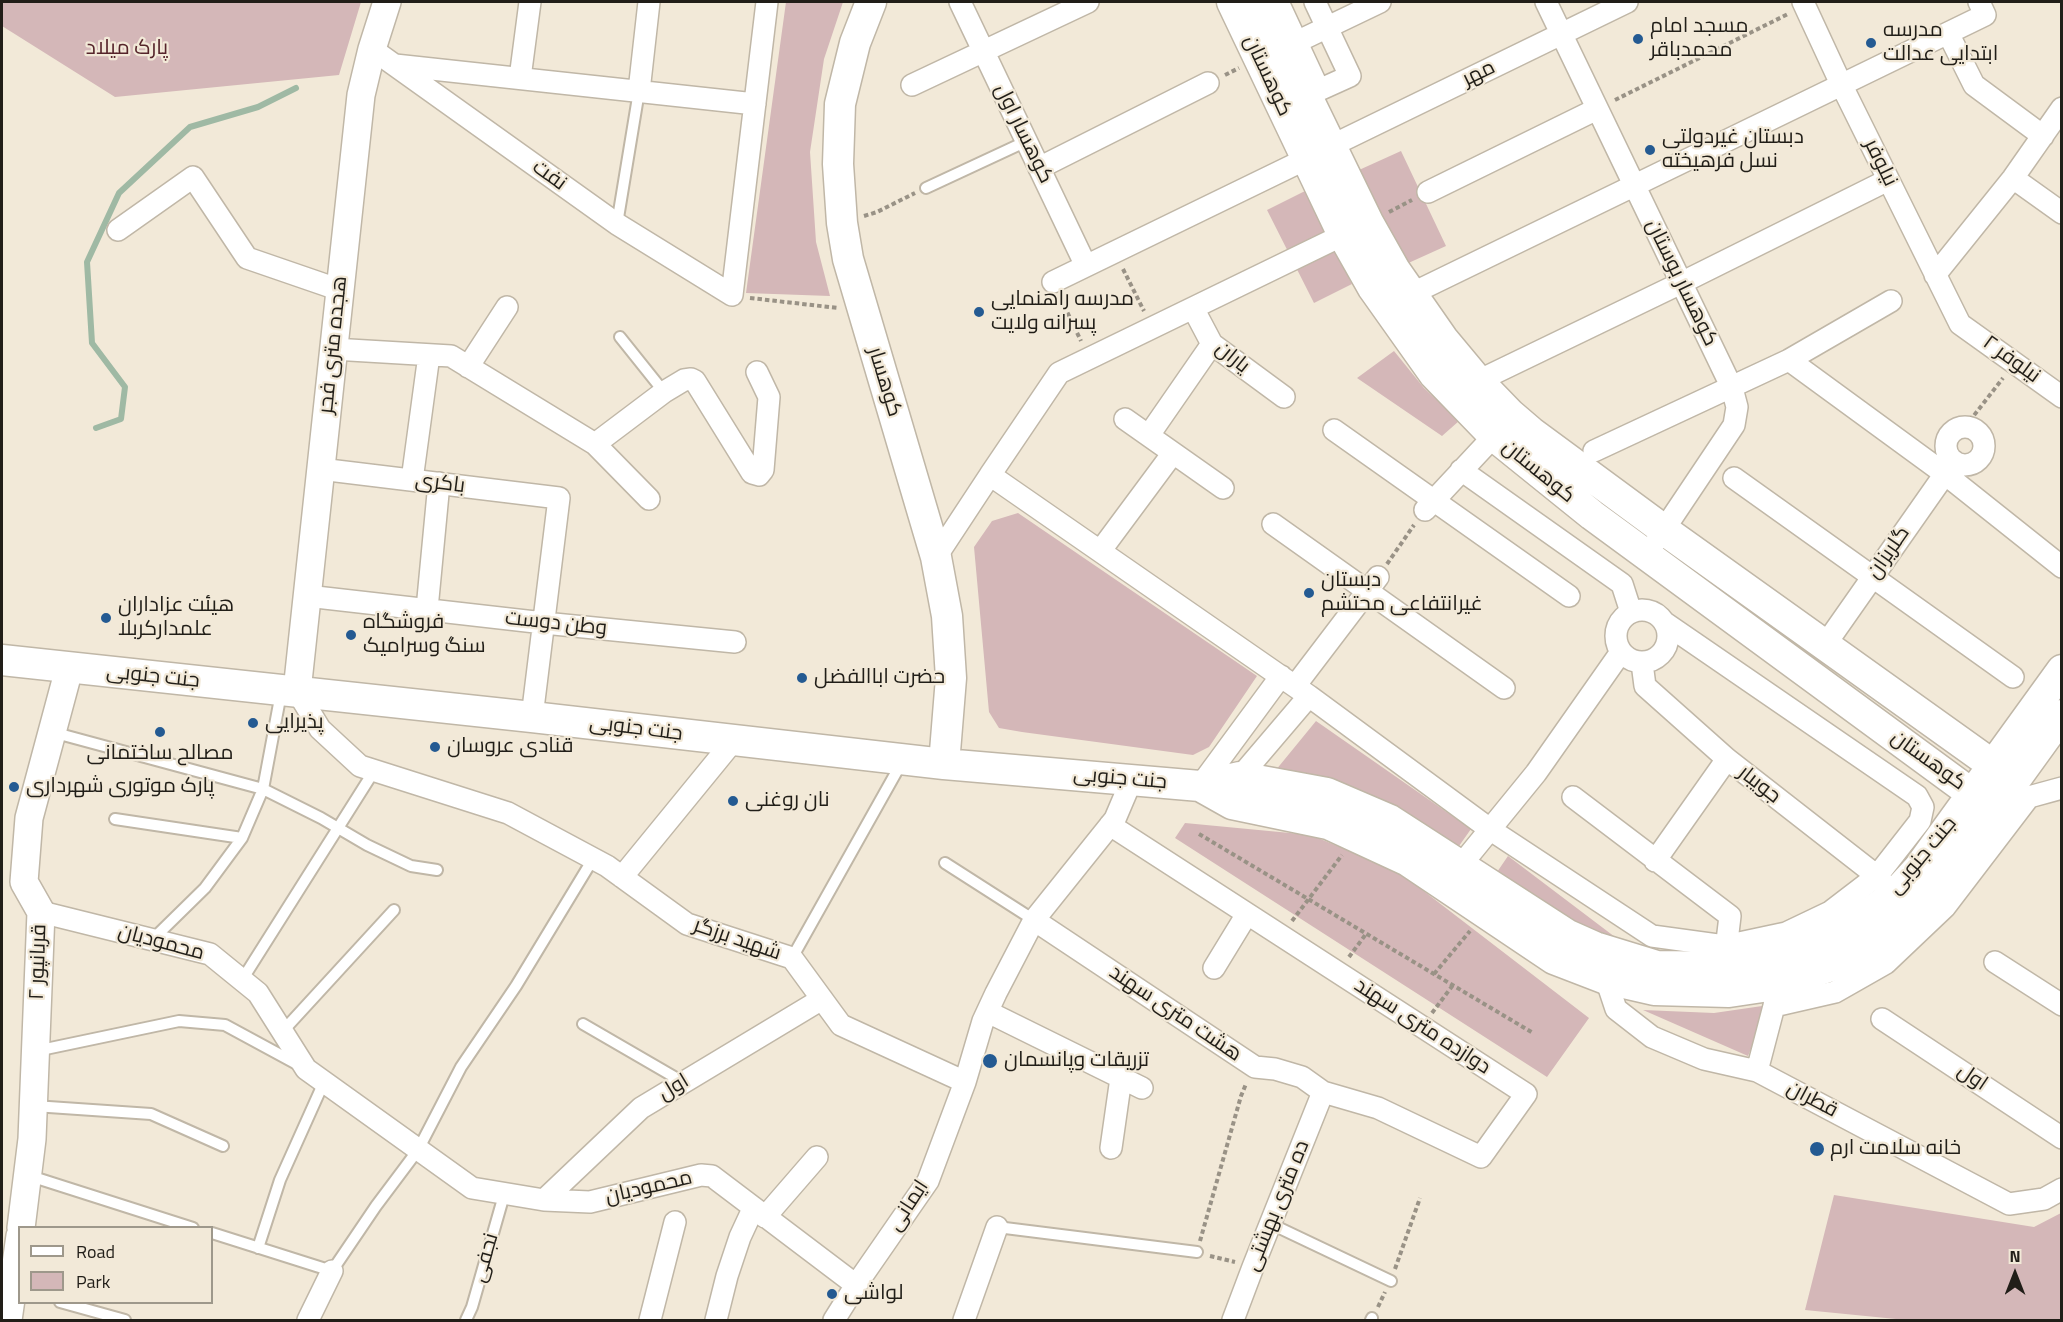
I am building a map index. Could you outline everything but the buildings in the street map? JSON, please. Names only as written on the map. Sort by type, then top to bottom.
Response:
[{"type":"main road","name":"کوهسار","points":[[871,2],[855,43],[840,104],[838,165],[842,223],[848,259],[936,557],[947,616],[951,678],[944,764]]},
{"type":"main road","name":"کوهستان","points":[[1232,2],[1280,49]]},
{"type":"main road","name":"کوهستان","points":[[1261,2],[1319,153],[1356,229],[1374,288],[1434,374],[1513,440],[1592,515],[1983,802]]},
{"type":"main road","name":"کوهستان","points":[[1356,229],[1395,270],[1443,339],[1478,381],[1510,414],[1513,440]]},
{"type":"main road","name":"کوهستان","points":[[1513,440],[1664,530],[2004,773]]},
{"type":"main road","points":[[1807,671],[1825,645]]},
{"type":"main road","name":"جنت جنوبی","points":[[2,660],[944,764],[1200,786],[1240,777],[1327,793],[1390,820],[1569,935],[1595,947],[1657,966],[1725,956],[1779,958],[1839,935],[1885,886],[1918,869],[1983,802],[2004,773],[2061,670]]},
{"type":"main road","name":"جنت جنوبی","points":[[2004,773],[2061,715]]},
{"type":"main road","name":"جنت جنوبی","points":[[1200,786],[1232,804],[1328,824],[1408,861],[1554,960],[1606,979],[1654,990],[1775,995],[1851,960],[1904,923],[1940,884],[1983,802]]},
{"type":"street","name":"هجده متری فجر","points":[[289,691],[307,596],[361,95],[387,2]]},
{"type":"street","points":[[520,78],[530,2]]},
{"type":"street","points":[[639,91],[649,2]]},
{"type":"street","points":[[732,295],[766,2]]},
{"type":"street","name":"کوهسار اول","points":[[960,2],[1086,266]]},
{"type":"street","points":[[912,85],[1088,2]]},
{"type":"street","points":[[1278,2],[1280,49],[1319,90],[1350,76],[1315,2]]},
{"type":"street","points":[[1280,49],[1380,2]]},
{"type":"street","name":"کوهسار بوستان","points":[[1546,2],[1732,388],[1737,407],[1734,425],[1646,555]]},
{"type":"street","name":"مهر","points":[[1053,282],[1627,2]]},
{"type":"street","points":[[1411,294],[1985,15],[1979,2]]},
{"type":"street","name":"نیلوفر","points":[[1804,4],[1960,324]]},
{"type":"street","points":[[1948,33],[1974,85],[2043,136]]},
{"type":"street","name":"نفت","points":[[372,49],[617,224],[732,295]]},
{"type":"street","points":[[394,64],[755,104]]},
{"type":"street","points":[[1040,168],[1208,83]]},
{"type":"street","points":[[1935,275],[2013,177],[2061,108]]},
{"type":"street","points":[[1428,192],[1597,109]]},
{"type":"street","points":[[118,230],[193,177],[247,258],[340,290]]},
{"type":"street","points":[[2013,177],[2061,213]]},
{"type":"street","points":[[1478,381],[1888,180]]},
{"type":"street","points":[[936,557],[1059,374],[1356,229]]},
{"type":"street","points":[[1594,451],[1789,360],[1891,301]]},
{"type":"street","points":[[468,367],[507,307]]},
{"type":"street","name":"یاران","points":[[1193,308],[1212,344],[1284,397]]},
{"type":"street","name":"نیلوفر ۲","points":[[1960,324],[2061,397]]},
{"type":"street","points":[[1149,435],[1212,344]]},
{"type":"street","points":[[333,349],[451,356],[596,444],[649,499]]},
{"type":"street","points":[[412,480],[429,355]]},
{"type":"street","points":[[1789,360],[1950,467],[2061,567]]},
{"type":"street","points":[[596,444],[664,392],[684,380],[691,379],[695,381],[752,473],[759,475],[763,470],[769,397],[757,372]]},
{"type":"street","points":[[1125,419],[1223,488]]},
{"type":"street","points":[[1965,427],[1975,430],[1982,437],[1985,447],[1982,456],[1975,463],[1950,467],[1946,447],[1949,437],[1956,430],[1965,427]]},
{"type":"street","points":[[1334,430],[1429,505],[1569,596]]},
{"type":"street","points":[[1429,505],[1461,470],[1513,440]]},
{"type":"street","points":[[1101,550],[1173,453]]},
{"type":"street","name":"گلریزان","points":[[1825,645],[1950,467]]},
{"type":"street","name":"باکری","points":[[320,469],[559,498],[544,623]]},
{"type":"street","points":[[1461,470],[1622,584],[1631,612]]},
{"type":"street","points":[[990,475],[1295,686],[1491,830],[1652,936],[1725,956],[1730,916],[1572,797]]},
{"type":"street","points":[[1734,478],[2013,677]]},
{"type":"street","points":[[427,609],[439,483]]},
{"type":"street","points":[[1273,524],[1373,584],[1504,688]]},
{"type":"street","points":[[1200,786],[1295,686],[1373,584]]},
{"type":"street","name":"وطن دوست","points":[[307,596],[735,642]]},
{"type":"street","points":[[1665,623],[1668,636],[1665,650],[1655,659],[1642,663],[1628,659],[1621,652],[1615,636],[1618,623],[1631,612],[1642,609],[1655,613],[1665,623],[1917,796],[1923,807],[1920,821],[1885,886]]},
{"type":"street","points":[[532,717],[544,623]]},
{"type":"street","points":[[1461,865],[1536,773],[1621,652]]},
{"type":"street","name":"جویبار","points":[[1642,663],[1645,686],[1727,759],[1885,886]]},
{"type":"street","name":"قربانپور ۲","points":[[21,1226],[32,1139],[41,912],[24,882],[29,818],[69,669]]},
{"type":"street","points":[[1240,777],[1295,686]]},
{"type":"street","name":"شهید برزگر","points":[[289,691],[320,729],[360,766],[508,813],[593,859],[687,924],[792,958],[841,1025],[965,1082]]},
{"type":"street","points":[[622,877],[734,740]]},
{"type":"street","points":[[1655,861],[1727,759]]},
{"type":"street","points":[[965,1082],[988,1012],[1034,920],[1115,819],[1132,779]]},
{"type":"street","points":[[1757,1071],[1775,995],[1835,992],[1886,963],[1945,907],[2029,797],[2061,788]]},
{"type":"street","name":"دوازده متری سهند","points":[[1110,825],[1526,1094],[1481,1157],[1378,1108],[1323,1092]]},
{"type":"street","name":"محمودیان","points":[[41,912],[210,954],[258,993],[306,1069],[472,1188],[544,1200],[590,1202],[701,1175],[712,1176],[856,1285]]},
{"type":"street","points":[[1214,968],[1247,914]]},
{"type":"street","name":"هشت متری سهند","points":[[1034,920],[1255,1067],[1275,1069],[1302,1077],[1323,1092]]},
{"type":"street","points":[[1995,962],[2061,1005]]},
{"type":"street","name":"قطران","points":[[1606,979],[1616,1009],[1652,1037],[1704,1059],[1757,1071],[2009,1204],[2044,1199],[2061,1189]]},
{"type":"street","name":"اول","points":[[544,1200],[641,1108],[822,999]]},
{"type":"street","points":[[988,1012],[1142,1088]]},
{"type":"street","name":"اول","points":[[1882,1019],[2061,1138]]},
{"type":"street","points":[[1111,1148],[1121,1078]]},
{"type":"street","name":"ایمانی","points":[[834,1320],[928,1180],[965,1082]]},
{"type":"street","name":"ده متری بهشتی","points":[[1233,1320],[1323,1092]]},
{"type":"street","points":[[716,1320],[736,1247],[759,1213],[817,1157]]},
{"type":"street","points":[[650,1320],[675,1221]]},
{"type":"street","points":[[964,1320],[997,1227]]},
{"type":"street","points":[[8,1320],[16,1290],[18,1263]]},
{"type":"street","points":[[308,1320],[332,1271]]},
{"type":"lane","points":[[617,224],[639,91]]},
{"type":"lane","points":[[926,188],[1027,141]]},
{"type":"lane","points":[[620,337],[664,392]]},
{"type":"lane","points":[[153,939],[205,888],[242,838],[263,789],[289,691]]},
{"type":"lane","points":[[52,732],[263,789],[411,866],[437,870]]},
{"type":"lane","points":[[792,958],[903,759]]},
{"type":"lane","points":[[242,980],[374,771]]},
{"type":"lane","points":[[115,819],[242,838]]},
{"type":"lane","points":[[213,1233],[332,1271],[418,1150],[461,1068],[516,986],[593,859]]},
{"type":"lane","points":[[945,863],[1034,920]]},
{"type":"lane","points":[[282,1032],[394,910]]},
{"type":"lane","points":[[36,1051],[179,1021],[225,1025],[306,1069]]},
{"type":"lane","points":[[583,1024],[683,1082]]},
{"type":"lane","points":[[258,1248],[280,1180],[324,1082]]},
{"type":"lane","points":[[33,1106],[152,1114],[223,1146]]},
{"type":"lane","points":[[27,1175],[190,1226]]},
{"type":"lane","name":"نجفی","points":[[466,1320],[472,1307],[504,1194]]},
{"type":"lane","points":[[1271,1224],[1391,1281]]},
{"type":"lane","points":[[997,1227],[1197,1252]]},
{"type":"lane","points":[[67,1304],[125,1320]]},
{"type":"path","points":[[1597,109],[1804,4]]},
{"type":"path","points":[[1208,83],[1280,49]]},
{"type":"path","points":[[842,223],[877,212],[926,188]]},
{"type":"path","points":[[1356,229],[1428,192]]},
{"type":"path","points":[[1115,252],[1153,328]]},
{"type":"path","points":[[1053,282],[1090,358]]},
{"type":"path","points":[[732,295],[863,311]]},
{"type":"path","points":[[1965,427],[2014,363]]},
{"type":"path","points":[[1373,584],[1429,505]]},
{"type":"path","points":[[1198,834],[1533,1033]]},
{"type":"path","points":[[1281,936],[1346,849]]},
{"type":"path","points":[[1434,974],[1472,928]]},
{"type":"path","points":[[1338,972],[1366,934]]},
{"type":"path","points":[[1422,1026],[1453,985]]},
{"type":"path","points":[[1253,1267],[1197,1252],[1241,1096],[1255,1067]]},
{"type":"path","points":[[1372,1319],[1391,1281],[1420,1198]]},
{"type":"green space","name":"پارک میلاد","points":[[2,2],[361,2],[339,75],[115,97],[2,26]]},
{"type":"green space","points":[[786,2],[843,2],[824,59],[810,152],[816,242],[830,296],[746,293]]},
{"type":"green space","points":[[1401,151],[1446,246],[1404,265],[1359,170]]},
{"type":"green space","points":[[1305,191],[1352,284],[1314,303],[1267,210]]},
{"type":"green space","points":[[1394,351],[1424,388],[1459,421],[1442,436],[1357,378]]},
{"type":"green space","points":[[1018,513],[1257,676],[1209,747],[1193,755],[999,728],[989,712],[974,547],[992,521]]},
{"type":"green space","points":[[1316,721],[1471,829],[1459,846],[1369,796],[1271,776]]},
{"type":"green space","points":[[1185,823],[1311,835],[1399,872],[1589,1018],[1547,1077],[1175,838]]},
{"type":"green space","points":[[1508,856],[1615,937],[1609,943],[1495,875]]},
{"type":"green space","points":[[1769,1005],[1748,1056],[1643,1010],[1714,1013]]},
{"type":"green space","points":[[1834,1195],[2034,1227],[2061,1213],[2061,1320],[1906,1320],[1805,1310]]},
{"type":"waterway","points":[[96,428],[121,419],[125,387],[92,343],[87,262],[119,193],[190,127],[258,107],[296,88]]},
{"type":"place","name":"مسجد امام محمدباقر","points":[[1638,39]]},
{"type":"place","name":"مدرسه ابتدایی عدالت","points":[[1871,43]]},
{"type":"place","name":"دبستان غیردولتی نسل فرهیخته","points":[[1650,150]]},
{"type":"place","name":"مدرسه راهنمایی پسرانه ولایت","points":[[979,312]]},
{"type":"place","name":"دبستان غیرانتفاعی محتشم","points":[[1309,593]]},
{"type":"place","name":"هیئت عزاداران علمدارکربلا","points":[[106,618]]},
{"type":"place","name":"فروشگاه سنگ وسرامیک","points":[[351,635]]},
{"type":"place","name":"حضرت اباالفضل","points":[[802,678]]},
{"type":"place","name":"پذیرایی","points":[[253,723]]},
{"type":"place","name":"مصالح ساختمانی","points":[[160,732]]},
{"type":"place","name":"قنادی عروسان","points":[[435,747]]},
{"type":"place","name":"پارک موتوری شهرداری","points":[[14,787]]},
{"type":"place","name":"نان روغنی","points":[[733,801]]},
{"type":"place","name":"تزریقات وپانسمان","points":[[990,1061]]},
{"type":"place","name":"خانه سلامت ارم","points":[[1817,1149]]},
{"type":"place","name":"لواشی","points":[[832,1294]]}]
